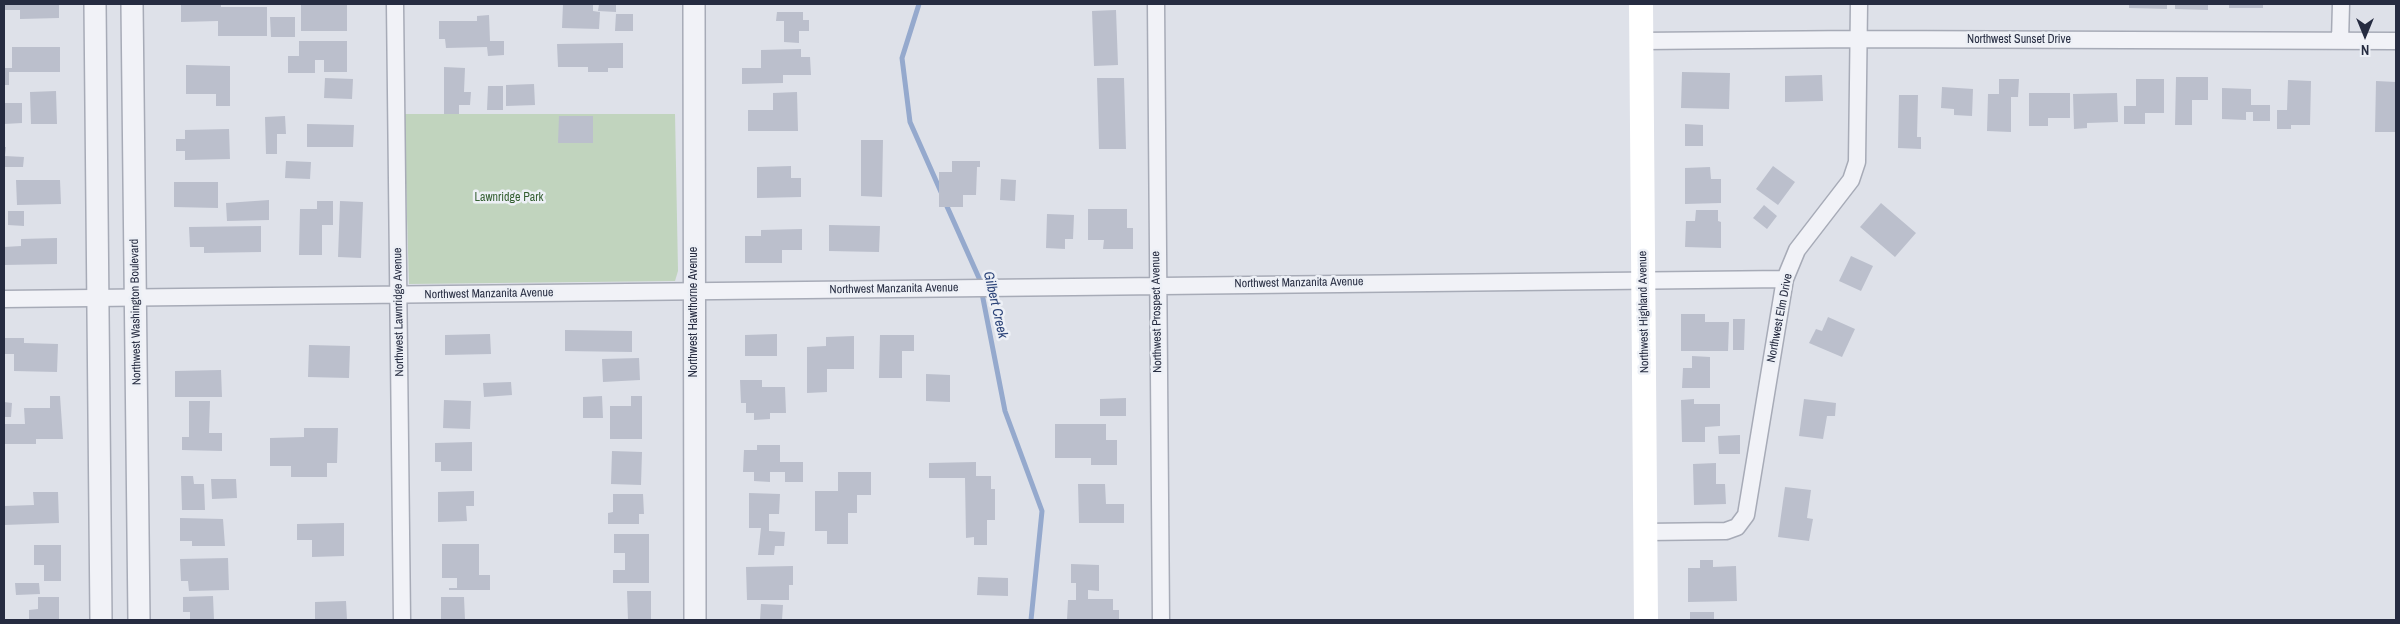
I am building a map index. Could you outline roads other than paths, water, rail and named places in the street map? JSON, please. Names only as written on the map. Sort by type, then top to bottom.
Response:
[{"type":"main road","name":"Northwest Highland Avenue","points":[[1641,4],[1646,620]]},
{"type":"street","points":[[95,4],[101,620]]},
{"type":"street","name":"Northwest Washington Boulevard","points":[[132,4],[140,620]]},
{"type":"street","name":"Northwest Lawnridge Avenue","points":[[396,4],[402,620]]},
{"type":"street","name":"Northwest Hawthorne Avenue","points":[[694,4],[695,620]]},
{"type":"street","name":"Northwest Prospect Avenue","points":[[1156,4],[1161,620]]},
{"type":"street","name":"Northwest Elm Drive","points":[[1646,532],[1726,530],[1737,527],[1743,522],[1746,515],[1785,279],[1807,235],[1839,197],[1855,172],[1858,162],[1859,4]]},
{"type":"street","points":[[2340,41],[2341,4]]},
{"type":"street","name":"Northwest Sunset Drive","points":[[1641,41],[1858,39],[2396,41]]},
{"type":"street","name":"Northwest Manzanita Avenue","points":[[4,299],[694,292],[1157,284],[1785,279]]},
{"type":"waterway","name":"Gilbert Creek","points":[[919,4],[902,58],[910,122],[941,192]]},
{"type":"waterway","name":"Gilbert Creek","points":[[945,202],[979,278],[1005,411],[1042,511],[1031,620]]},
{"type":"park label","name":"Lawnridge Park","points":[[509,198]]}]
